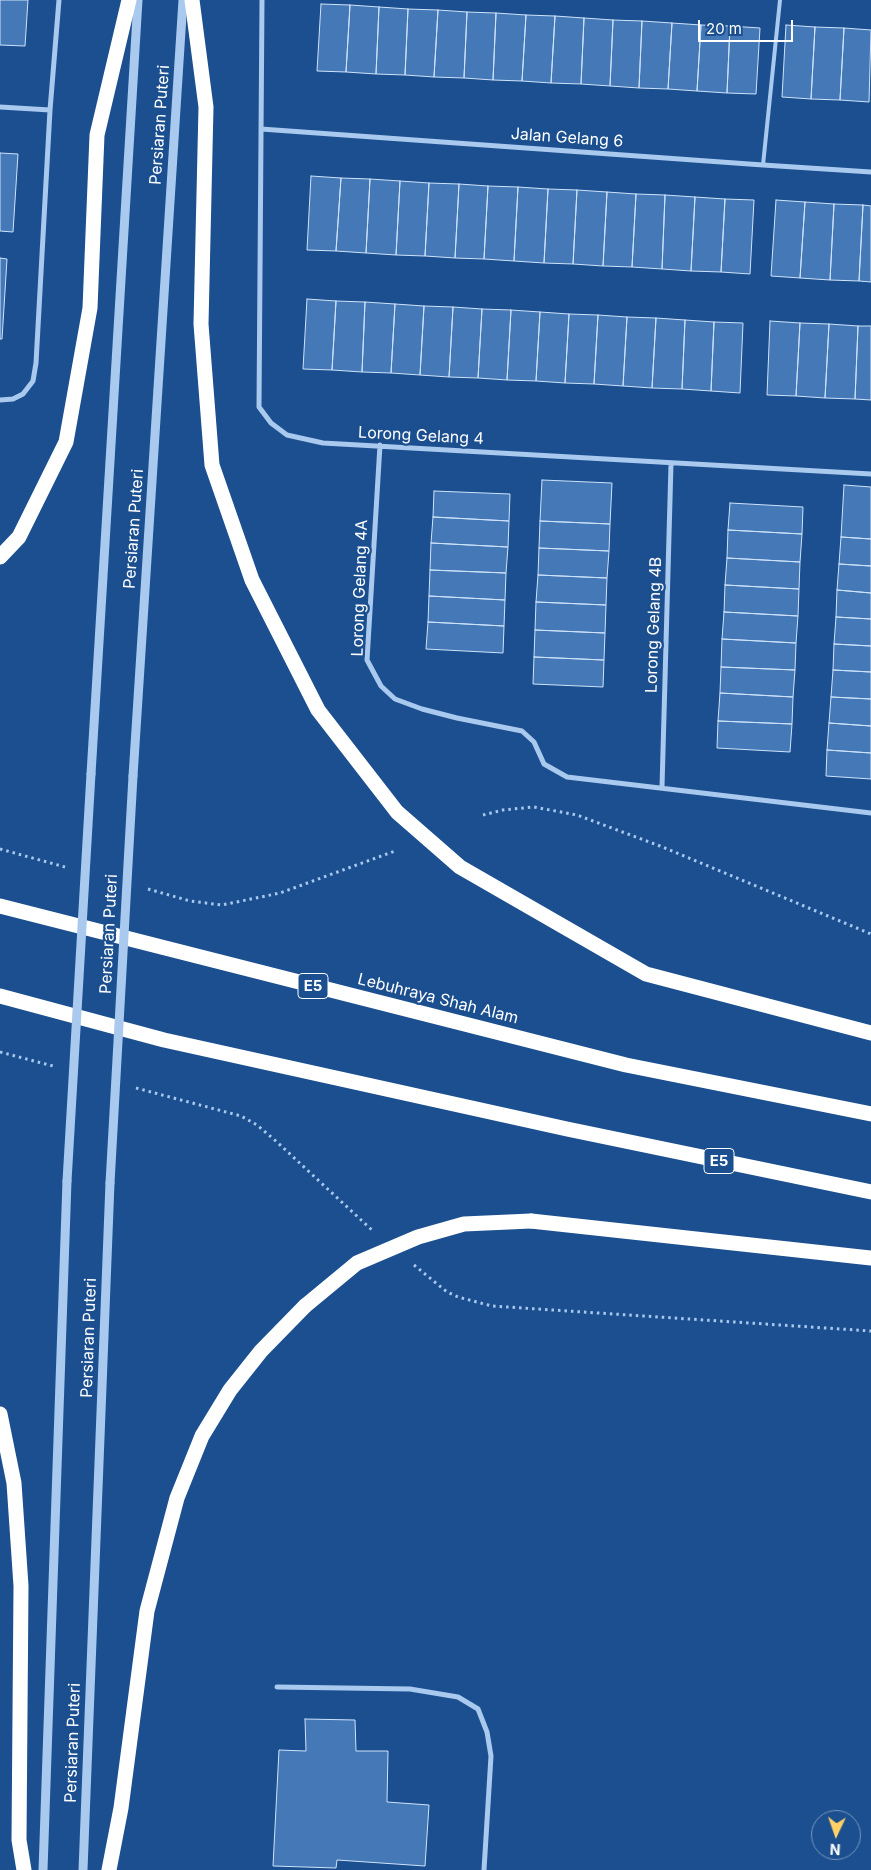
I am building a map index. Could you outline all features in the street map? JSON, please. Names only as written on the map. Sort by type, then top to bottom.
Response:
[{"type":"highway","points":[[0,556],[19,537],[66,442],[90,308],[96,135],[129,0]]},
{"type":"highway","points":[[192,0],[206,107],[201,324],[212,465],[252,580],[318,710],[397,812],[460,867],[646,974],[871,1033]]},
{"type":"highway","name":"Lebuhraya Shah Alam","points":[[0,906],[626,1065],[871,1114]]},
{"type":"highway","name":"E5","points":[[0,996],[164,1040],[577,1131],[871,1192]]},
{"type":"highway","points":[[109,1870],[121,1808],[147,1611],[177,1498],[202,1436],[230,1390],[261,1351],[305,1306],[357,1263],[418,1237],[464,1224],[532,1221],[871,1258]]},
{"type":"highway","points":[[0,1414],[14,1483],[21,1586],[19,1840],[24,1870]]},
{"type":"street","points":[[0,400],[12,399],[23,394],[33,381],[36,363],[50,110],[59,0]]},
{"type":"street","name":"Persiaran Puteri","points":[[42,1870],[67,1181],[138,0]]},
{"type":"street","name":"Persiaran Puteri","points":[[84,1870],[110,1183],[133,776],[183,0]]},
{"type":"street","name":"Lorong Gelang 4","points":[[262,0],[259,407],[272,423],[287,435],[323,443],[871,474]]},
{"type":"street","points":[[0,107],[50,110]]},
{"type":"street","name":"Jalan Gelang 6","points":[[261,129],[871,172]]},
{"type":"street","name":"Lorong Gelang 4A","points":[[380,445],[367,660],[381,686],[395,699],[422,709],[456,718],[522,731],[534,742],[544,764],[567,777],[871,813]]},
{"type":"street","name":"Lorong Gelang 4B","points":[[662,787],[671,464]]},
{"type":"street","points":[[277,1687],[410,1689],[458,1697],[478,1709],[487,1732],[491,1756],[484,1870]]},
{"type":"lane","points":[[763,165],[780,0]]},
{"type":"path","points":[[483,815],[504,810],[534,808],[577,816],[660,846],[871,934]]},
{"type":"path","points":[[0,849],[74,869]]},
{"type":"path","points":[[145,888],[190,901],[222,904],[280,893],[395,851]]},
{"type":"path","points":[[0,1052],[57,1067]]},
{"type":"path","points":[[132,1087],[242,1116],[257,1125],[379,1236]]},
{"type":"path","points":[[409,1261],[446,1292],[492,1306],[871,1331]]},
{"type":"building","points":[[0,0],[28,0],[25,46],[0,45]]},
{"type":"building","points":[[321,4],[350,5],[346,72],[317,71]]},
{"type":"building","points":[[350,5],[379,7],[376,74],[346,72]]},
{"type":"building","points":[[379,7],[408,9],[405,75],[376,74]]},
{"type":"building","points":[[408,9],[438,10],[434,77],[405,75]]},
{"type":"building","points":[[438,10],[467,12],[464,78],[434,77]]},
{"type":"building","points":[[467,12],[496,13],[493,80],[464,78]]},
{"type":"building","points":[[496,13],[526,15],[522,81],[493,80]]},
{"type":"building","points":[[526,15],[555,16],[551,83],[522,81]]},
{"type":"building","points":[[555,16],[584,18],[581,84],[551,83]]},
{"type":"building","points":[[584,18],[613,20],[610,86],[581,84]]},
{"type":"building","points":[[613,20],[642,21],[639,88],[610,86]]},
{"type":"building","points":[[642,21],[672,23],[668,89],[639,88]]},
{"type":"building","points":[[672,23],[701,25],[697,91],[668,89]]},
{"type":"building","points":[[701,25],[730,26],[727,93],[697,91]]},
{"type":"building","points":[[786,25],[815,27],[811,99],[782,97]]},
{"type":"building","points":[[730,26],[760,28],[756,94],[727,93]]},
{"type":"building","points":[[815,27],[844,28],[840,100],[811,99]]},
{"type":"building","points":[[844,28],[871,30],[869,102],[840,100]]},
{"type":"building","points":[[0,153],[18,154],[13,232],[0,231]]},
{"type":"building","points":[[311,176],[341,178],[336,251],[307,250]]},
{"type":"building","points":[[341,178],[370,179],[366,253],[336,251]]},
{"type":"building","points":[[370,179],[400,181],[396,255],[366,253]]},
{"type":"building","points":[[400,181],[429,183],[425,256],[396,255]]},
{"type":"building","points":[[429,183],[459,184],[455,258],[425,256]]},
{"type":"building","points":[[459,184],[488,186],[484,259],[455,258]]},
{"type":"building","points":[[488,186],[518,187],[514,261],[484,259]]},
{"type":"building","points":[[518,187],[548,189],[544,263],[514,261]]},
{"type":"building","points":[[548,189],[577,190],[573,264],[544,263]]},
{"type":"building","points":[[577,190],[607,192],[603,266],[573,264]]},
{"type":"building","points":[[607,192],[636,194],[632,267],[603,266]]},
{"type":"building","points":[[636,194],[665,195],[662,269],[632,267]]},
{"type":"building","points":[[665,195],[695,197],[691,271],[662,269]]},
{"type":"building","points":[[695,197],[725,199],[721,272],[691,271]]},
{"type":"building","points":[[725,199],[754,200],[750,274],[721,272]]},
{"type":"building","points":[[776,200],[805,202],[800,278],[771,276]]},
{"type":"building","points":[[805,202],[834,204],[830,280],[800,278]]},
{"type":"building","points":[[834,204],[863,205],[859,281],[830,280]]},
{"type":"building","points":[[863,205],[871,206],[871,282],[859,281]]},
{"type":"building","points":[[0,258],[7,259],[2,339],[0,339]]},
{"type":"building","points":[[307,299],[336,301],[332,370],[303,369]]},
{"type":"building","points":[[336,301],[365,302],[362,372],[332,370]]},
{"type":"building","points":[[365,302],[395,304],[391,373],[362,372]]},
{"type":"building","points":[[395,304],[424,306],[420,375],[391,373]]},
{"type":"building","points":[[424,306],[453,307],[449,377],[420,375]]},
{"type":"building","points":[[453,307],[482,309],[478,378],[449,377]]},
{"type":"building","points":[[482,309],[511,310],[507,380],[478,378]]},
{"type":"building","points":[[511,310],[540,312],[536,381],[507,380]]},
{"type":"building","points":[[540,312],[569,314],[565,383],[536,381]]},
{"type":"building","points":[[569,314],[598,315],[594,384],[565,383]]},
{"type":"building","points":[[598,315],[627,317],[623,386],[594,384]]},
{"type":"building","points":[[627,317],[656,318],[652,388],[623,386]]},
{"type":"building","points":[[656,318],[685,320],[682,389],[652,388]]},
{"type":"building","points":[[685,320],[714,322],[711,391],[682,389]]},
{"type":"building","points":[[770,321],[800,323],[796,396],[767,395]]},
{"type":"building","points":[[714,322],[743,323],[740,393],[711,391]]},
{"type":"building","points":[[800,323],[829,324],[825,398],[796,396]]},
{"type":"building","points":[[829,324],[858,326],[855,399],[825,398]]},
{"type":"building","points":[[858,326],[871,326],[871,400],[855,399]]},
{"type":"building","points":[[542,480],[612,483],[610,524],[540,521]]},
{"type":"building","points":[[844,485],[871,487],[871,539],[841,537]]},
{"type":"building","points":[[434,491],[510,494],[509,521],[433,517]]},
{"type":"building","points":[[730,503],[803,507],[802,534],[728,530]]},
{"type":"building","points":[[433,517],[509,521],[508,547],[431,543]]},
{"type":"building","points":[[540,521],[610,524],[609,551],[539,548]]},
{"type":"building","points":[[728,530],[802,534],[800,562],[727,558]]},
{"type":"building","points":[[841,537],[871,539],[871,566],[839,564]]},
{"type":"building","points":[[431,543],[508,547],[506,573],[430,570]]},
{"type":"building","points":[[539,548],[609,551],[607,578],[538,575]]},
{"type":"building","points":[[727,558],[800,562],[799,589],[725,585]]},
{"type":"building","points":[[839,564],[871,566],[871,593],[837,590]]},
{"type":"building","points":[[430,570],[506,573],[505,600],[429,596]]},
{"type":"building","points":[[538,575],[607,578],[606,605],[536,602]]},
{"type":"building","points":[[725,585],[799,589],[798,616],[724,612]]},
{"type":"building","points":[[837,590],[871,593],[871,619],[836,617]]},
{"type":"building","points":[[429,596],[505,600],[504,626],[428,622]]},
{"type":"building","points":[[536,602],[606,605],[605,633],[535,630]]},
{"type":"building","points":[[724,612],[798,616],[796,643],[722,639]]},
{"type":"building","points":[[836,617],[871,619],[871,646],[834,644]]},
{"type":"building","points":[[428,622],[504,626],[503,653],[426,649]]},
{"type":"building","points":[[535,630],[605,633],[604,660],[534,657]]},
{"type":"building","points":[[722,639],[796,643],[795,670],[721,667]]},
{"type":"building","points":[[834,644],[871,646],[871,672],[833,670]]},
{"type":"building","points":[[534,657],[604,660],[603,687],[533,684]]},
{"type":"building","points":[[721,667],[795,670],[793,697],[720,693]]},
{"type":"building","points":[[833,670],[871,672],[871,699],[831,697]]},
{"type":"building","points":[[720,693],[793,697],[792,724],[718,721]]},
{"type":"building","points":[[831,697],[871,699],[871,726],[829,723]]},
{"type":"building","points":[[718,721],[792,724],[790,752],[717,748]]},
{"type":"building","points":[[829,723],[871,726],[871,753],[827,750]]},
{"type":"building","points":[[827,750],[871,753],[871,779],[826,776]]},
{"type":"building","points":[[305,1719],[355,1720],[356,1751],[388,1751],[387,1802],[429,1805],[425,1866],[337,1860],[336,1868],[273,1866],[279,1750],[306,1751]]}]
